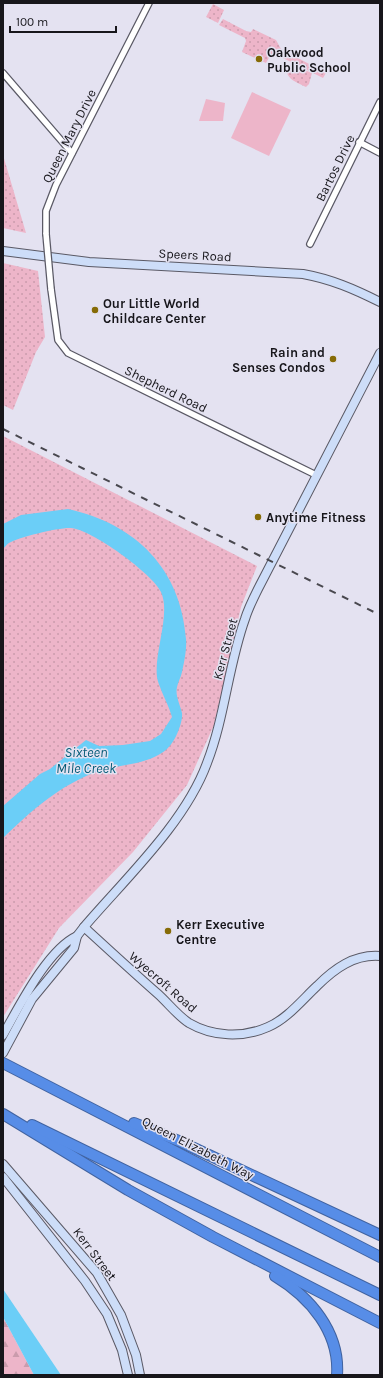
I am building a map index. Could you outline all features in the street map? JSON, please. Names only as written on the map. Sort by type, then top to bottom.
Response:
[{"type":"highway","name":"Queen Elizabeth Way","points":[[3,1063],[380,1257]]},
{"type":"highway","points":[[74,1099],[179,1141],[380,1235]]},
{"type":"highway","points":[[3,1112],[128,1190],[264,1265],[380,1323]]},
{"type":"highway","points":[[3,1112],[380,1295]]},
{"type":"highway","points":[[264,1265],[274,1275],[306,1299],[317,1313],[330,1333],[338,1363],[337,1375]]},
{"type":"main road","name":"Speers Road","points":[[3,251],[31,256],[89,262],[303,274],[324,277],[346,285],[380,302]]},
{"type":"main road","name":"Kerr Street","points":[[3,1053],[32,999],[74,948],[77,936],[161,838],[184,808],[207,765],[218,731],[245,619],[258,589],[380,353]]},
{"type":"main road","name":"Wyecroft Road","points":[[84,927],[189,1022],[213,1032],[228,1034],[247,1034],[269,1027],[290,1012],[326,977],[342,964],[372,955],[380,956]]},
{"type":"main road","name":"Kerr Street","points":[[3,1035],[38,976],[69,940],[77,936]]},
{"type":"main road","name":"Kerr Street","points":[[3,1164],[97,1273],[121,1315],[136,1355],[140,1375]]},
{"type":"main road","name":"Kerr Street","points":[[3,1176],[85,1281],[107,1314],[122,1350],[128,1375]]},
{"type":"street","name":"Queen Mary Drive","points":[[51,289],[46,234],[46,211],[72,153],[148,3]]},
{"type":"street","points":[[3,72],[72,153]]},
{"type":"street","name":"Bartos Drive","points":[[310,244],[380,102]]},
{"type":"street","points":[[359,142],[380,153]]},
{"type":"street","name":"Shepherd Road","points":[[51,289],[58,340],[68,353],[316,475]]},
{"type":"green space","points":[[213,4],[224,10],[218,23],[206,17]]},
{"type":"green space","points":[[223,19],[246,31],[251,32],[253,29],[276,40],[281,49],[326,73],[323,78],[275,54],[271,54],[266,63],[242,52],[246,41],[245,38],[219,25]]},
{"type":"green space","points":[[292,65],[312,73],[309,84],[306,87],[295,82],[289,77],[287,71],[288,67]]},
{"type":"green space","points":[[252,92],[291,110],[269,156],[231,138]]},
{"type":"green space","points":[[206,99],[225,103],[223,121],[199,121]]},
{"type":"green space","points":[[3,155],[26,233],[3,228]]},
{"type":"green space","points":[[3,263],[38,271],[45,337],[36,352],[13,410],[3,405]]},
{"type":"green space","points":[[3,436],[257,566],[241,607],[214,725],[187,785],[133,852],[59,928],[3,1017]]},
{"type":"green space","points":[[3,1317],[34,1375],[3,1375]]},
{"type":"water","name":"Sixteen Mile Creek","points":[[68,509],[92,516],[114,526],[134,538],[151,553],[164,571],[175,591],[182,614],[186,639],[182,674],[177,685],[177,697],[182,717],[178,732],[173,742],[160,754],[143,761],[99,771],[72,783],[47,799],[3,838],[3,806],[40,774],[50,769],[86,740],[99,746],[123,745],[150,741],[161,734],[172,717],[157,677],[164,601],[156,584],[134,564],[106,544],[80,530],[66,528],[30,535],[9,543],[3,549],[3,524],[21,515]]},
{"type":"water","points":[[3,1289],[61,1375],[34,1375],[3,1317]]},
{"type":"railway","points":[[3,429],[380,615]]},
{"type":"place","name":"Oakwood Public School","points":[[259,59]]},
{"type":"place","name":"Our Little World Childcare Center","points":[[95,310]]},
{"type":"place","name":"Rain and Senses Condos","points":[[333,359]]},
{"type":"place","name":"Anytime Fitness","points":[[258,517]]},
{"type":"place","name":"Kerr Executive Centre","points":[[168,931]]}]
